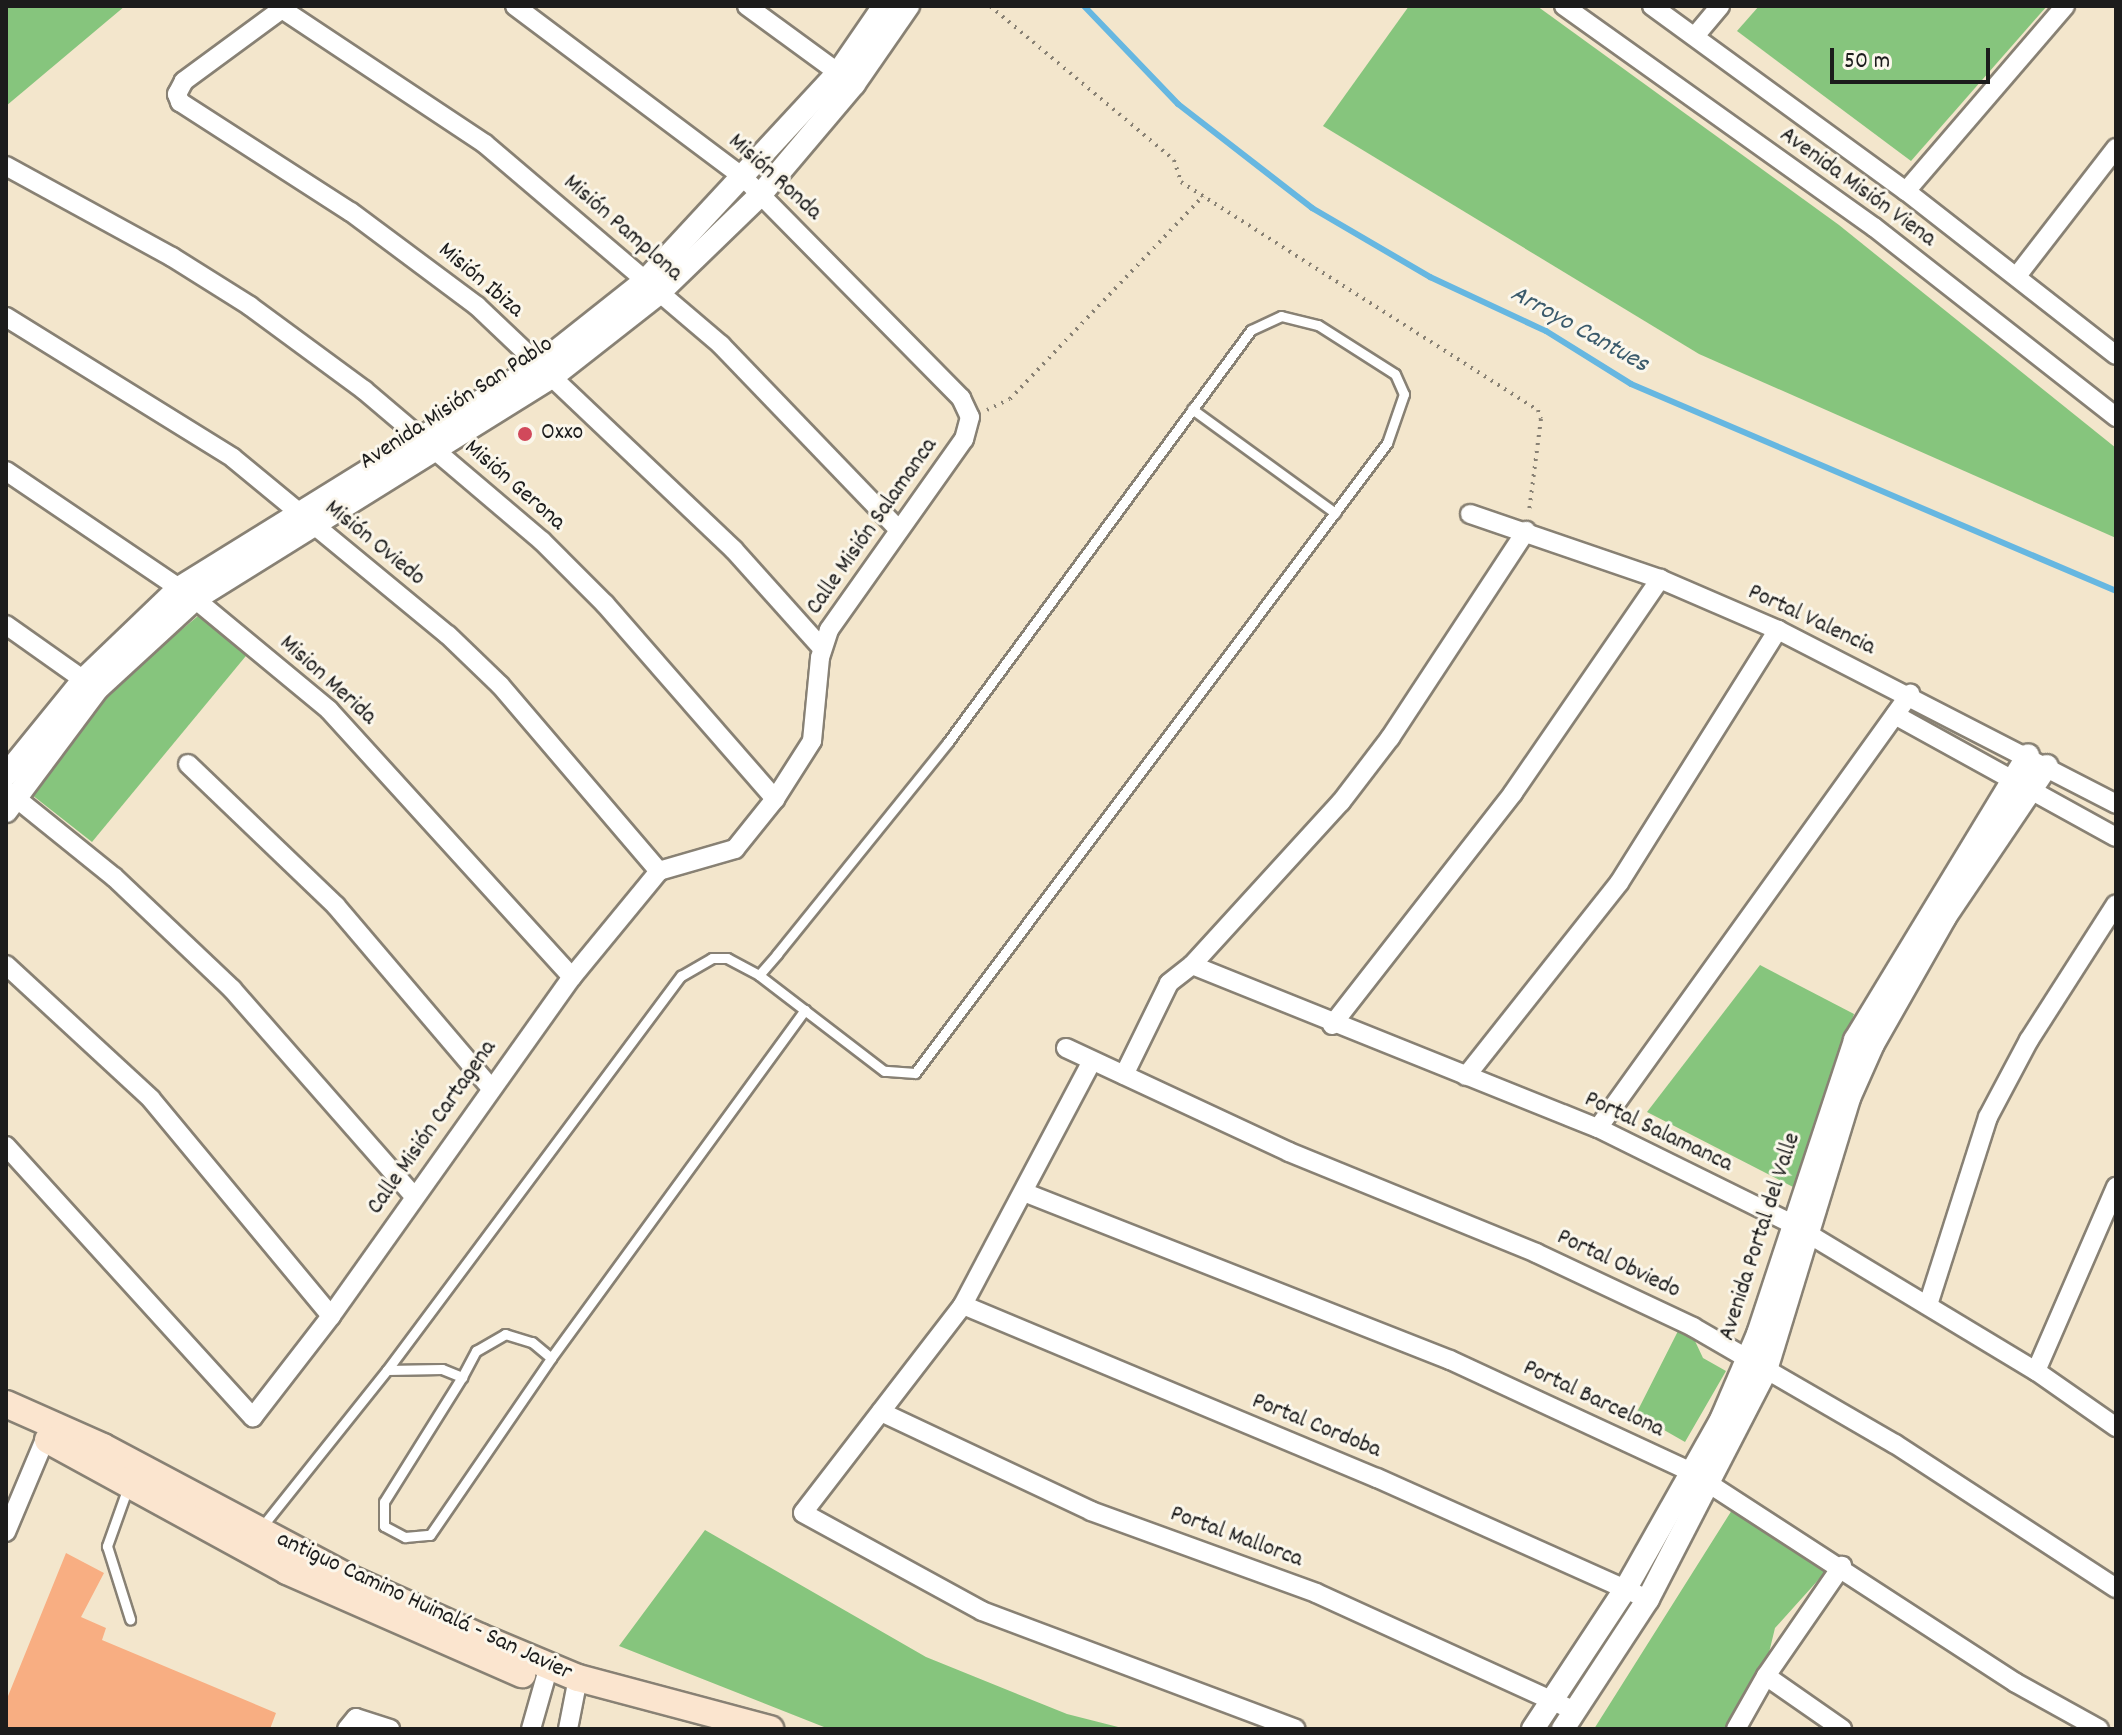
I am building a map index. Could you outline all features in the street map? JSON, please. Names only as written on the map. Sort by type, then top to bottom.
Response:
[{"type":"main road","name":"antiguo Camino Huinalá - San Javier","points":[[6,1404],[103,1447],[251,1540]]},
{"type":"main road","points":[[6,1419],[251,1540],[418,1632],[578,1686],[723,1729]]},
{"type":"main road","name":"antiguo Camino Huinalá - San Javier","points":[[578,1686],[770,1729]]},
{"type":"street","name":"Misión Ronda","points":[[515,6],[753,186],[961,398],[970,417]]},
{"type":"street","points":[[747,6],[846,79]]},
{"type":"street","name":"Avenida Misión San Pablo","points":[[846,79],[884,6]]},
{"type":"street","name":"Avenida Misión San Pablo","points":[[6,775],[91,684],[187,594],[546,371],[652,286],[753,186],[908,6]]},
{"type":"street","name":"Avenida Misión Viena","points":[[1565,6],[1874,227],[2116,417]]},
{"type":"street","name":"Avenida Misión Viena","points":[[1652,6],[1906,191],[2116,355]]},
{"type":"street","points":[[1695,36],[1720,6]]},
{"type":"street","points":[[1906,191],[2065,6]]},
{"type":"street","name":"Misión Ibiza","points":[[284,8],[184,81],[177,94],[185,108],[351,212],[416,259],[546,371],[734,550],[822,648]]},
{"type":"street","name":"Misión Pamplona","points":[[284,8],[485,144],[721,345],[897,528]]},
{"type":"street","points":[[2017,276],[2116,148]]},
{"type":"street","name":"Misión Gerona","points":[[6,166],[250,306],[429,444],[605,604],[775,799]]},
{"type":"street","name":"Misión Oviedo","points":[[6,317],[233,458],[448,635],[500,685],[659,871]]},
{"type":"street","name":"Calle Misión Salamanca","points":[[659,871],[735,849],[775,799],[812,741],[822,648],[897,528],[964,439],[970,417]]},
{"type":"street","name":"Mision Merida","points":[[6,471],[187,594],[337,718],[572,977]]},
{"type":"street","name":"Portal Valencia","points":[[1470,514],[1660,579],[1778,630],[1910,694],[2116,804]]},
{"type":"street","points":[[1124,1075],[1160,996],[1175,975],[1192,965],[1349,791],[1526,531]]},
{"type":"street","points":[[1332,1025],[1513,793],[1660,579]]},
{"type":"street","points":[[6,625],[91,684]]},
{"type":"street","points":[[1466,1076],[1619,883],[1778,630]]},
{"type":"street","name":"Avenida Misión San Pablo","points":[[9,799],[91,684]]},
{"type":"street","points":[[1598,1128],[1910,694]]},
{"type":"street","points":[[1895,715],[2116,837]]},
{"type":"street","name":"Avenida Portal del Valle","points":[[1568,1720],[1648,1599],[1711,1484],[1758,1365],[1801,1230],[1846,1058],[1868,1013],[2037,760]]},
{"type":"street","points":[[188,764],[336,906],[490,1087]]},
{"type":"street","points":[[9,799],[114,877],[232,989],[414,1196]]},
{"type":"street","name":"Calle Misión Cartagena","points":[[6,1146],[253,1417],[331,1316],[490,1087],[572,977],[659,871]]},
{"type":"street","points":[[1928,1305],[1988,1117],[2029,1040],[2116,904]]},
{"type":"street","points":[[6,965],[151,1099],[331,1316]]},
{"type":"street","name":"Portal Salamanca","points":[[1192,965],[1332,1025],[1598,1128],[1801,1230],[2036,1371],[2116,1427]]},
{"type":"street","name":"Portal Obviedo","points":[[1066,1048],[1289,1152],[1536,1253],[1758,1365],[1895,1444],[2116,1588]]},
{"type":"street","points":[[1092,1061],[1026,1193],[963,1305],[803,1513],[982,1611],[1296,1729]]},
{"type":"street","points":[[2036,1371],[2116,1187]]},
{"type":"street","name":"Portal Barcelona","points":[[1026,1193],[1450,1360],[1691,1472],[1842,1566],[2016,1683],[2099,1729]]},
{"type":"street","name":"Portal Cordoba","points":[[963,1305],[1648,1599]]},
{"type":"street","name":"Avenida Portal del Valle","points":[[1533,1729],[1626,1588],[1691,1472],[1758,1365]]},
{"type":"street","name":"Portal Mallorca","points":[[881,1412],[1091,1511],[1316,1593],[1552,1700],[1568,1720]]},
{"type":"street","points":[[6,1532],[45,1439]]},
{"type":"street","points":[[1736,1729],[1766,1676],[1842,1566]]},
{"type":"street","points":[[547,1674],[533,1722],[568,1728],[578,1686]]},
{"type":"street","points":[[1766,1676],[1842,1729]]},
{"type":"street","points":[[347,1729],[356,1718],[390,1729]]},
{"type":"lane","points":[[251,1540],[387,1370],[681,976],[712,958],[727,958],[759,975],[884,1071],[915,1073],[1387,443],[1404,394],[1395,374],[1355,345],[1318,325],[1281,316],[1264,320],[1251,330],[948,742],[759,975]]},
{"type":"lane","points":[[1192,409],[1335,513]]},
{"type":"lane","points":[[551,1358],[532,1342],[505,1334],[476,1351],[384,1502],[384,1526],[405,1537],[430,1535],[551,1358],[805,1010]]},
{"type":"lane","points":[[387,1370],[442,1369],[462,1377]]},
{"type":"lane","points":[[130,1482],[107,1546],[130,1619]]},
{"type":"path","points":[[990,6],[1174,160],[1181,182],[1538,410],[1541,419],[1526,531]]},
{"type":"path","points":[[970,417],[1010,399],[1203,196]]},
{"type":"green space","points":[[6,6],[125,6],[6,106]]},
{"type":"green space","points":[[1409,6],[1537,6],[1839,225],[2116,448],[2116,538],[1699,354],[1323,126]]},
{"type":"green space","points":[[1759,6],[2047,6],[1911,161],[1737,31]]},
{"type":"green space","points":[[204,611],[250,651],[92,842],[27,791],[103,695]]},
{"type":"green space","points":[[1760,965],[1854,1014],[1795,1188],[1647,1112]]},
{"type":"green space","points":[[1678,1331],[1695,1341],[1703,1358],[1726,1371],[1685,1442],[1636,1414]]},
{"type":"green space","points":[[1732,1510],[1829,1568],[1775,1628],[1767,1661],[1731,1729],[1594,1729]]},
{"type":"green space","points":[[705,1530],[926,1657],[1067,1714],[1126,1729],[829,1729],[619,1646]]},
{"type":"building","points":[[66,1553],[104,1573],[81,1617],[106,1628],[102,1640],[276,1713],[270,1729],[6,1729],[6,1701]]},
{"type":"waterway","name":"Arroyo Cantues","points":[[1084,6],[1178,104],[1312,208],[1430,277],[1546,331],[1631,384],[2116,591]]},
{"type":"place","name":"Oxxo","points":[[525,434]]}]
